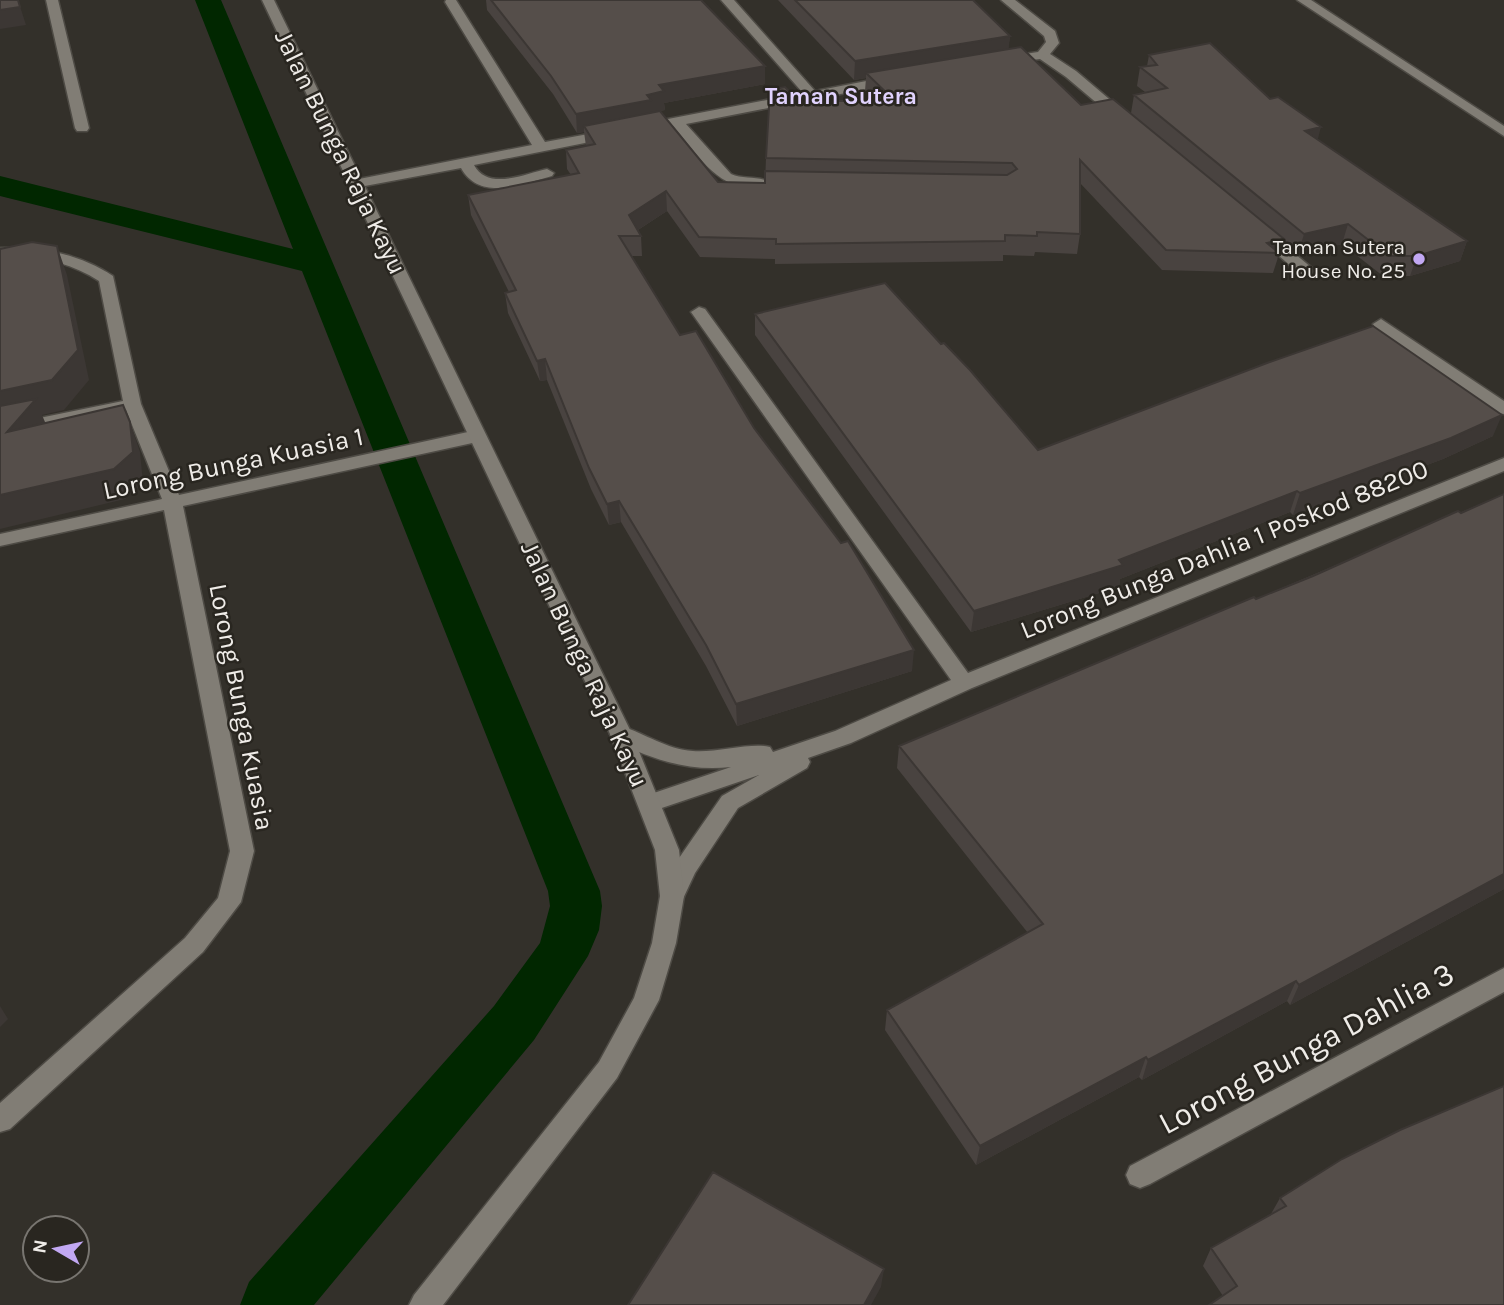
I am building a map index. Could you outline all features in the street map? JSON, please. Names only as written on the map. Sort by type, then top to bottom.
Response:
[{"type":"street","points":[[52,0],[82,128]]},
{"type":"street","name":"Jalan Bunga Raja Kayu","points":[[268,0],[354,184],[399,271],[621,734],[667,850],[672,895],[664,943],[646,1000],[608,1070],[424,1305]]},
{"type":"street","points":[[727,0],[811,94]]},
{"type":"street","points":[[988,64],[1042,55],[1053,43],[1050,34],[1007,0]]},
{"type":"street","points":[[1303,0],[1504,132]]},
{"type":"street","points":[[451,2],[541,148]]},
{"type":"street","points":[[1042,55],[1071,74],[1135,128]]},
{"type":"street","points":[[354,184],[811,94],[906,78]]},
{"type":"street","points":[[676,121],[732,180],[746,184],[787,184]]},
{"type":"street","points":[[465,162],[474,176],[485,182],[502,182],[547,173]]},
{"type":"street","points":[[1252,226],[1306,271]]},
{"type":"street","name":"Lorong Bunga Kuasia","points":[[0,253],[75,260],[93,268],[107,279],[132,404],[172,501],[242,850],[229,902],[194,945],[0,1120]]},
{"type":"street","points":[[699,312],[964,684]]},
{"type":"street","points":[[1381,324],[1504,409]]},
{"type":"street","points":[[0,431],[132,404]]},
{"type":"street","name":"Lorong Bunga Kuasia 1","points":[[0,540],[477,436]]},
{"type":"street","name":"Lorong Bunga Dahlia 1 Poskod 88200","points":[[843,737],[964,684],[1504,464]]},
{"type":"street","points":[[621,734],[652,750],[682,760],[732,759],[843,737]]},
{"type":"street","points":[[650,803],[843,737]]},
{"type":"street","points":[[672,895],[685,868],[730,802],[843,737]]},
{"type":"street","name":"Lorong Bunga Dahlia 3","points":[[1140,1175],[1504,979]]},
{"type":"building","points":[[0,0],[18,0],[20,7],[0,10]]},
{"type":"building","points":[[491,0],[701,0],[765,66],[659,85],[664,91],[647,95],[651,100],[576,114],[551,76]]},
{"type":"building","points":[[795,0],[973,0],[1010,36],[855,61]]},
{"type":"building","points":[[1210,43],[1270,99],[1278,97],[1321,127],[1305,131],[1467,241],[1417,256],[1389,256],[1348,224],[1304,234],[1134,95],[1167,88],[1140,67],[1157,65],[1149,55]]},
{"type":"building","points":[[1021,47],[1081,105],[1113,99],[1284,239],[1267,243],[1279,253],[1166,250],[1080,160],[1080,234],[1037,232],[1037,236],[1005,235],[1005,241],[776,244],[776,239],[699,237],[666,191],[629,215],[641,236],[619,236],[680,335],[696,331],[754,428],[841,543],[848,541],[914,650],[736,704],[706,645],[619,501],[607,504],[589,468],[545,359],[537,361],[505,293],[516,290],[468,195],[579,173],[566,150],[595,144],[584,126],[660,111],[718,182],[765,183],[765,171],[1007,175],[1017,169],[1012,163],[766,158],[770,90],[785,87],[797,100],[896,102],[866,73]]},
{"type":"building","points":[[32,242],[57,246],[78,350],[52,380],[0,391],[0,249]]},
{"type":"building","points":[[885,283],[941,344],[944,343],[970,370],[1038,450],[1373,326],[1502,415],[1451,438],[1300,493],[1297,491],[1119,560],[1123,565],[974,611],[755,314]]},
{"type":"building","points":[[36,399],[7,432],[123,405],[130,422],[133,452],[114,469],[0,495],[0,406]]},
{"type":"building","points":[[1504,494],[1504,874],[1299,985],[1296,981],[980,1146],[887,1010],[1043,924],[899,746],[1254,597],[1256,599],[1313,576],[1458,511],[1461,513]]},
{"type":"building","points":[[1504,1086],[1504,1305],[1209,1305],[1237,1286],[1211,1248],[1286,1206],[1280,1198],[1342,1159],[1400,1130]]},
{"type":"building","points":[[713,1172],[884,1269],[864,1305],[628,1305]]},
{"type":"waterway","points":[[208,0],[574,891],[576,906],[572,930],[561,956],[514,1023],[272,1305]]},
{"type":"waterway","points":[[0,186],[314,264]]},
{"type":"place","name":"Taman Sutera House No. 25","points":[[1419,259]]},
{"type":"district","name":"Taman Sutera","points":[[841,96]]}]
